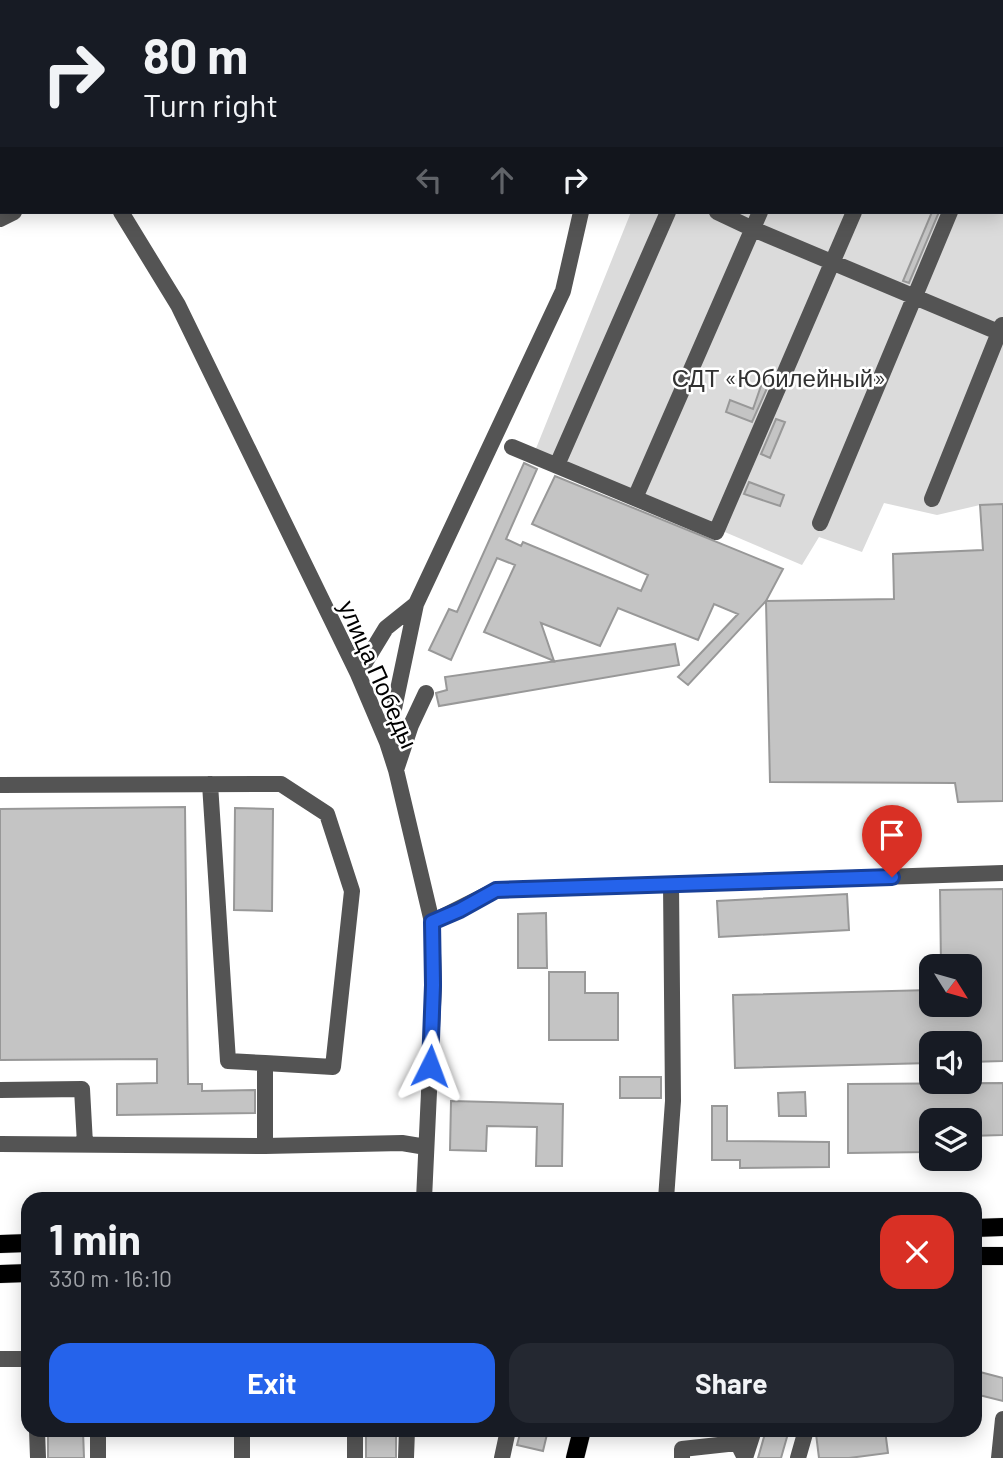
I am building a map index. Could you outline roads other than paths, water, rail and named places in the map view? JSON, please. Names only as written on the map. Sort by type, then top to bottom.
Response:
[{"type":"main road","points":[[982,1228],[1003,1227]]},
{"type":"main road","points":[[0,1244],[21,1243]]},
{"type":"main road","points":[[982,1256],[1003,1256]]},
{"type":"main road","points":[[0,1274],[21,1273]]},
{"type":"main road","points":[[575,1458],[580,1437]]},
{"type":"street","name":"улица Победы","points":[[124,214],[178,304],[358,674],[396,770],[432,922],[433,985],[424,1192]]},
{"type":"street","points":[[387,742],[416,604],[563,291],[580,214]]},
{"type":"street","points":[[557,465],[667,214]]},
{"type":"street","points":[[721,214],[915,298],[1002,329],[932,499]]},
{"type":"street","points":[[635,498],[759,214]]},
{"type":"street","points":[[512,447],[716,533],[853,214]]},
{"type":"street","points":[[820,523],[949,214]]},
{"type":"street","points":[[358,674],[386,628],[416,604]]},
{"type":"street","points":[[396,770],[411,725],[426,693]]},
{"type":"street","points":[[0,785],[281,784],[327,814],[352,891],[333,1067],[228,1061],[209,785]]},
{"type":"street","points":[[432,922],[496,890],[1003,873]]},
{"type":"street","points":[[666,1192],[673,1101],[671,884]]},
{"type":"street","points":[[265,1063],[265,1146]]},
{"type":"street","points":[[0,1090],[82,1089],[85,1144]]},
{"type":"street","points":[[0,1144],[265,1146],[402,1143],[426,1147]]},
{"type":"street","points":[[0,1359],[21,1359]]},
{"type":"street","points":[[999,1458],[1003,1419]]},
{"type":"street","points":[[37,1437],[38,1458]]},
{"type":"street","points":[[98,1437],[98,1458]]},
{"type":"street","points":[[242,1437],[242,1458]]},
{"type":"street","points":[[355,1437],[355,1458]]},
{"type":"street","points":[[406,1458],[407,1437]]},
{"type":"street","points":[[502,1458],[506,1437]]},
{"type":"street","points":[[682,1458],[682,1449],[734,1437],[745,1458]]},
{"type":"street","points":[[745,1458],[752,1437]]},
{"type":"street","points":[[798,1458],[804,1437]]},
{"type":"park label","name":"СДТ «Юбилейный»","points":[[779,377]]}]
